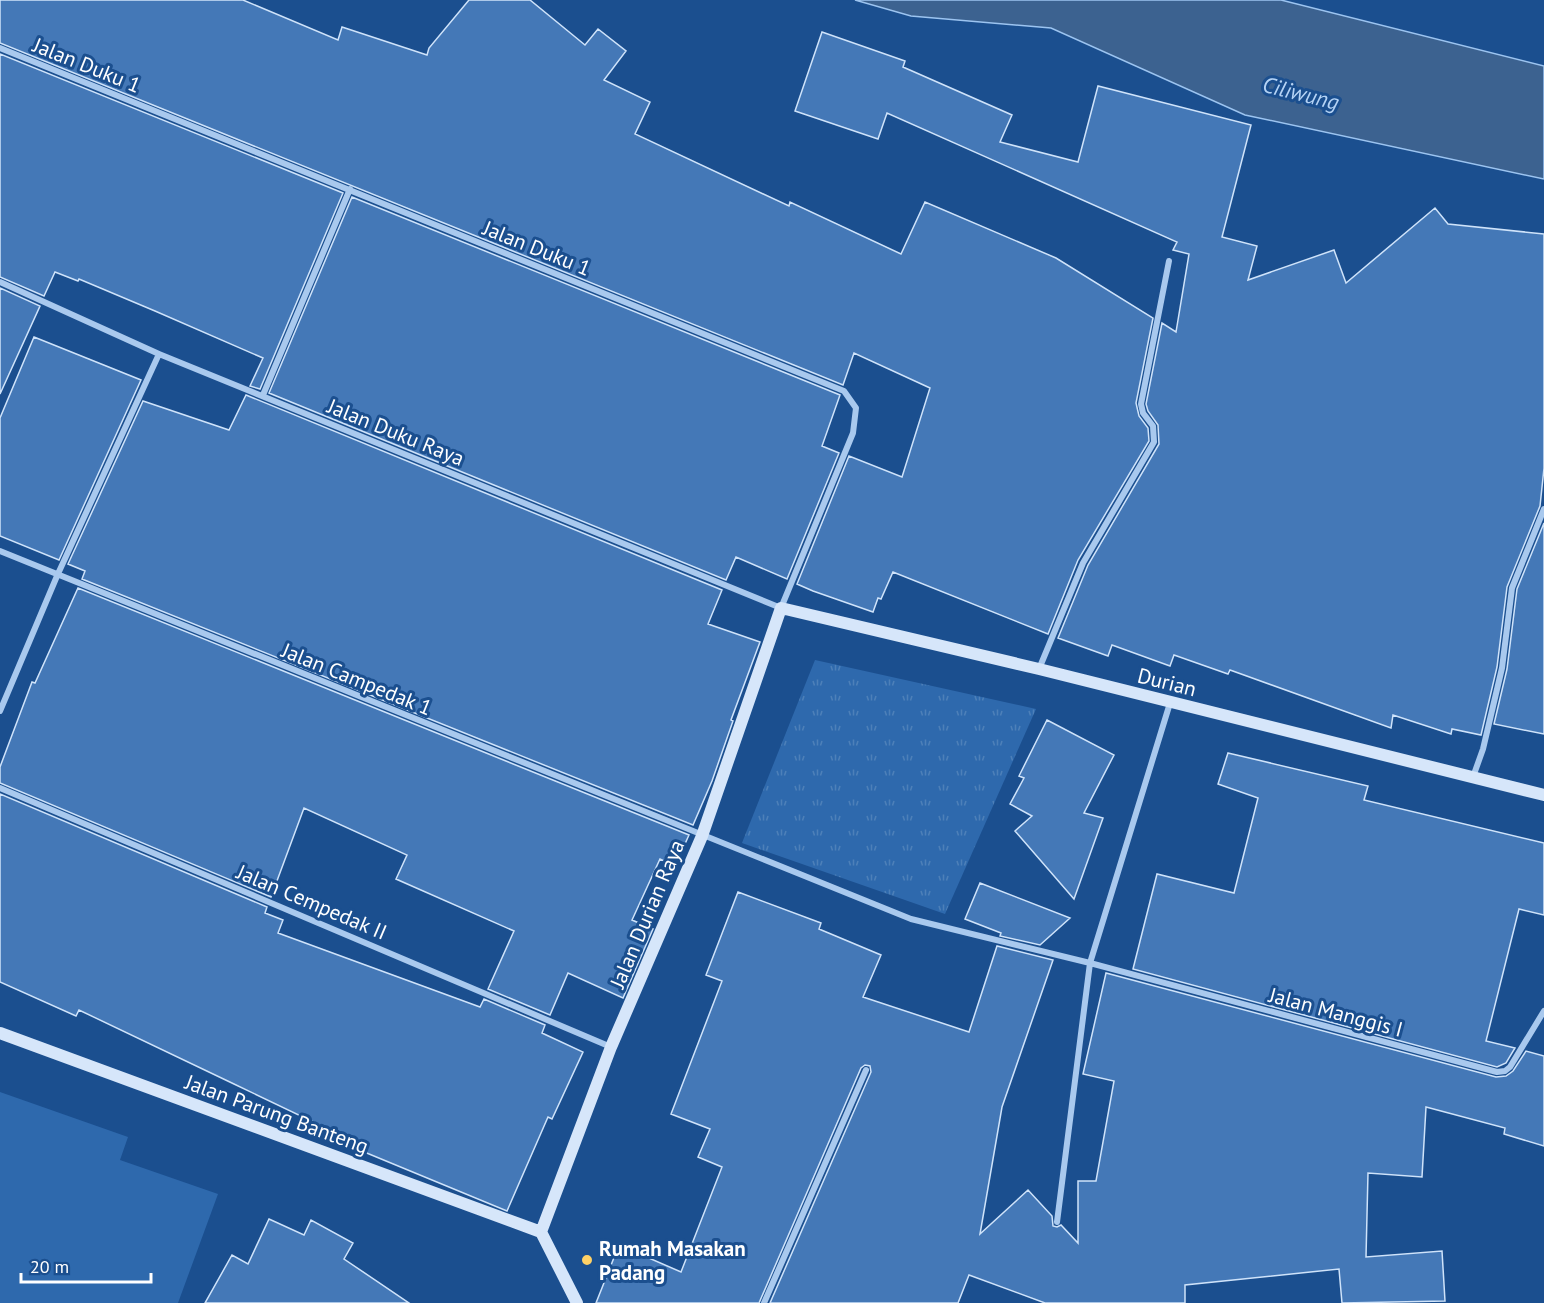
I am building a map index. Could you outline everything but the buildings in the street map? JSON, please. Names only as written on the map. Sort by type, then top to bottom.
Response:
[{"type":"street","name":"Jalan Duku 1","points":[[0,48],[844,391],[856,408],[853,433],[781,608]]},
{"type":"street","points":[[263,395],[350,189]]},
{"type":"street","points":[[1039,669],[1083,563],[1154,442],[1154,426],[1143,413],[1141,404],[1168,261]]},
{"type":"street","name":"Jalan Duku Raya","points":[[0,282],[159,354],[781,608]]},
{"type":"street","points":[[0,711],[57,576],[159,354]]},
{"type":"street","points":[[1473,777],[1502,668],[1512,588],[1544,508]]},
{"type":"street","name":"Jalan Campedak 1","points":[[0,551],[57,576],[911,919],[1090,963]]},
{"type":"street","name":"Durian","points":[[781,608],[1039,669],[1544,794]]},
{"type":"street","name":"Jalan Durian Raya","points":[[541,1232],[611,1047],[702,836],[781,608]]},
{"type":"street","points":[[1057,1222],[1090,963],[1170,703]]},
{"type":"street","name":"Jalan Cempedak II","points":[[0,788],[611,1047]]},
{"type":"street","name":"Jalan Manggis I","points":[[1090,963],[1497,1072],[1505,1071],[1510,1067],[1544,1011]]},
{"type":"street","name":"Jalan Parung Banteng","points":[[0,1033],[541,1232]]},
{"type":"street","points":[[764,1303],[867,1070]]},
{"type":"street","points":[[541,1232],[577,1303]]},
{"type":"green space","points":[[815,660],[1036,709],[945,914],[742,843]]},
{"type":"green space","points":[[0,1092],[128,1137],[120,1160],[218,1194],[178,1303],[0,1303]]},
{"type":"water","name":"Ciliwung","points":[[855,0],[1281,0],[1544,66],[1544,179],[1245,115],[1051,28],[911,16]]},
{"type":"place","name":"Rumah Masakan Padang","points":[[587,1260]]}]
